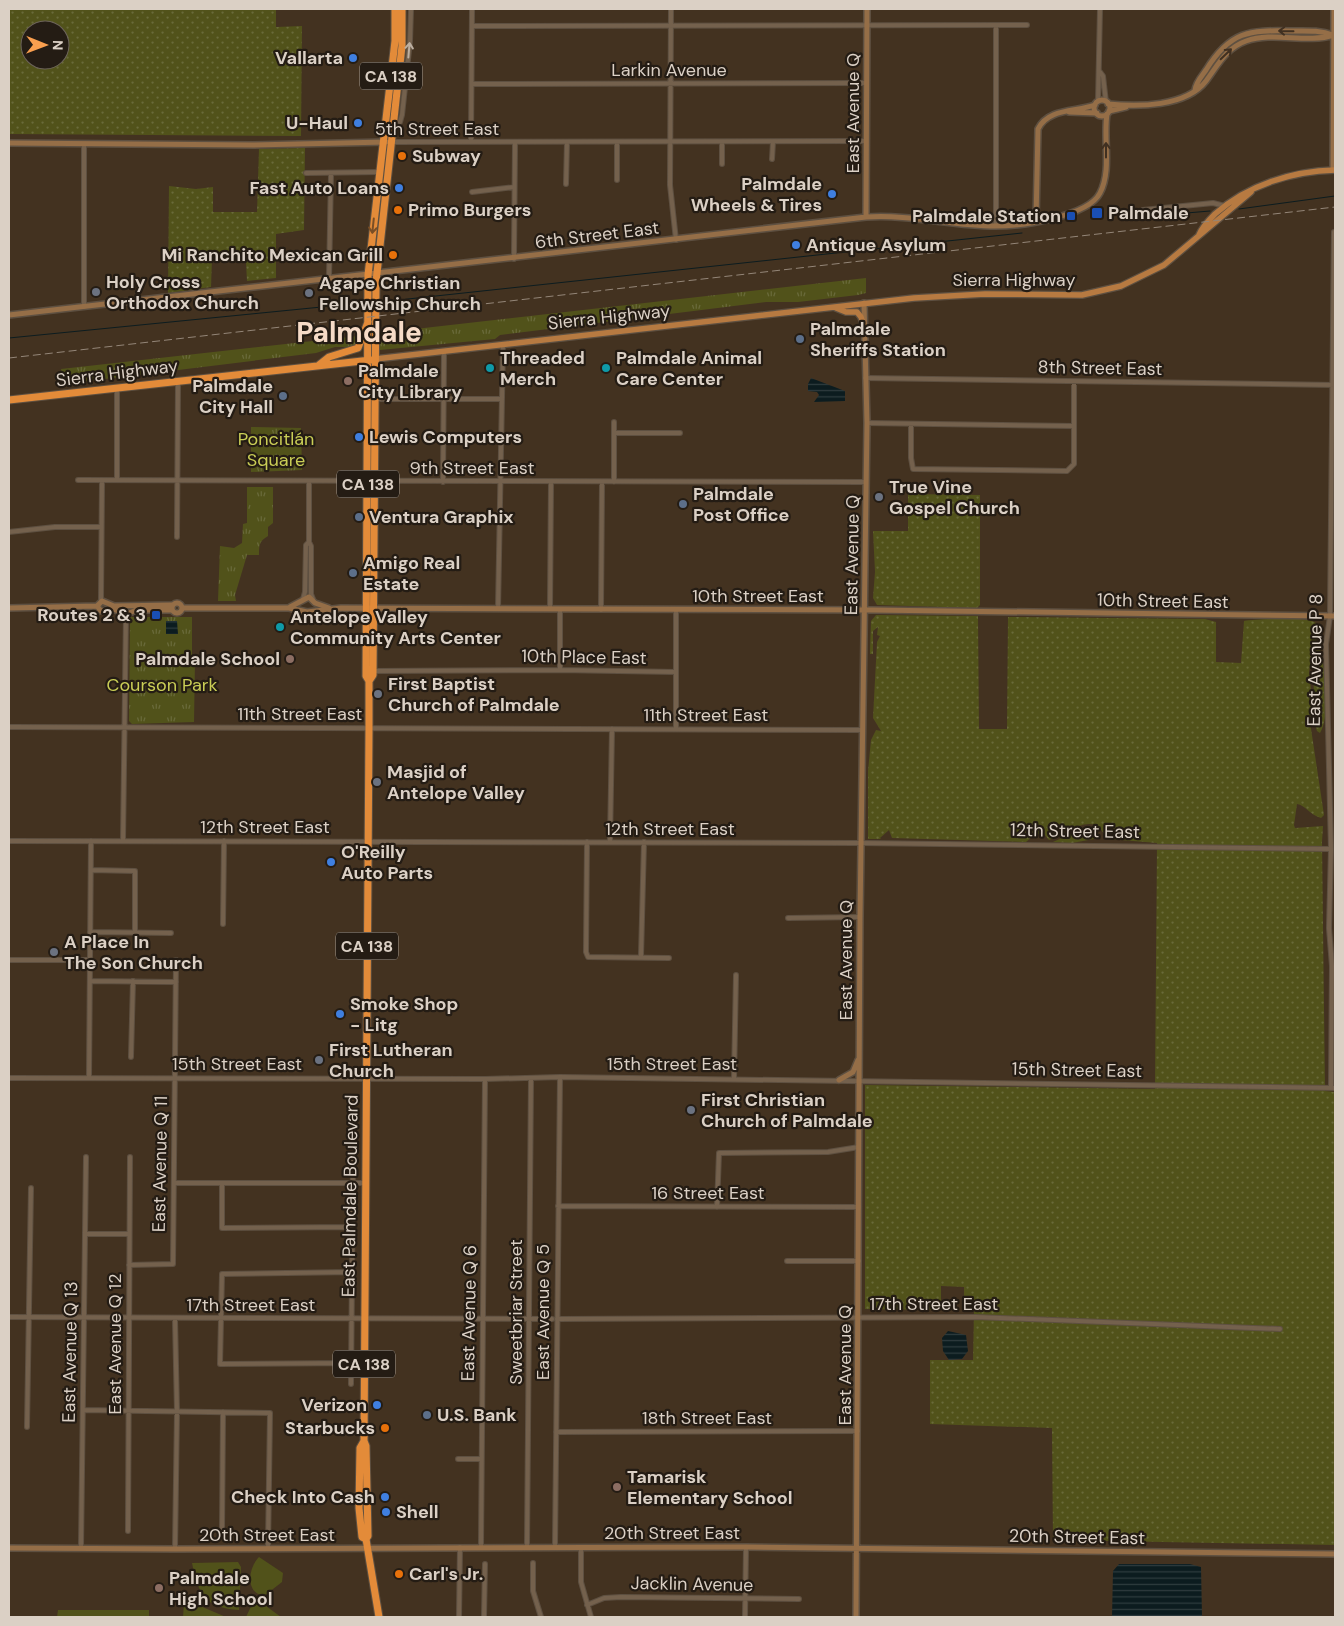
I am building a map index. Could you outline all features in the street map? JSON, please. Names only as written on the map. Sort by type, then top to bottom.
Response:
[{"type":"highway","name":"East Palmdale Boulevard","points":[[371,481],[374,399],[368,321],[386,142],[396,9]]},
{"type":"highway","name":"East Palmdale Boulevard","points":[[369,681],[366,676],[370,609],[372,275],[379,172],[386,142],[392,128],[402,46],[402,9]]},
{"type":"highway","points":[[319,365],[329,357],[358,348],[368,321]]},
{"type":"highway","name":"Sierra Highway","points":[[9,400],[371,360]]},
{"type":"highway","name":"East Palmdale Boulevard","points":[[370,609],[373,671],[369,681],[364,1441],[366,1446],[368,1536],[366,1539],[379,1617]]},
{"type":"highway","name":"East Palmdale Boulevard","points":[[364,1441],[360,1448],[360,1508],[362,1537],[366,1539]]},
{"type":"highway","points":[[360,1460],[363,1465],[366,1489]]},
{"type":"main road","name":"Sierra Highway","points":[[371,360],[943,295],[1072,295],[1102,291],[1140,278],[1164,265],[1251,192],[1268,183],[1296,174],[1334,170]]},
{"type":"main road","name":"Sierra Highway","points":[[1198,236],[1200,230],[1224,206],[1243,194],[1251,192]]},
{"type":"main road","points":[[834,307],[846,312],[857,312],[861,317],[864,327]]},
{"type":"street","points":[[392,128],[396,127],[402,115],[410,41],[411,9]]},
{"type":"street","points":[[471,142],[472,9]]},
{"type":"street","points":[[671,9],[670,185],[676,240]]},
{"type":"street","name":"East Avenue Q","points":[[866,217],[867,9]]},
{"type":"street","points":[[1096,113],[1100,72],[1100,9]]},
{"type":"street","points":[[1334,9],[1334,170]]},
{"type":"street","points":[[472,26],[867,24],[1027,26]]},
{"type":"street","points":[[996,26],[996,226]]},
{"type":"street","points":[[1036,220],[1038,128],[1045,118],[1097,104],[1134,105],[1171,102],[1194,90],[1216,54],[1232,39],[1245,34],[1262,30],[1322,31],[1334,35]]},
{"type":"street","points":[[1100,72],[1103,76],[1107,103]]},
{"type":"street","name":"Larkin Avenue","points":[[472,84],[866,84]]},
{"type":"street","name":"6th Street East","points":[[9,315],[514,259],[866,217],[907,216],[996,226],[1036,220],[1080,210],[1096,200],[1105,180],[1107,103]]},
{"type":"street","points":[[1068,112],[1096,113],[1103,116],[1134,105]]},
{"type":"street","points":[[514,259],[515,142]]},
{"type":"street","points":[[566,184],[567,142]]},
{"type":"street","points":[[722,142],[722,164]]},
{"type":"street","points":[[772,159],[773,142]]},
{"type":"street","name":"5th Street East","points":[[9,143],[866,142]]},
{"type":"street","points":[[617,180],[618,143]]},
{"type":"street","points":[[84,144],[84,307]]},
{"type":"street","points":[[306,174],[379,172]]},
{"type":"street","points":[[329,280],[331,174]]},
{"type":"street","points":[[472,192],[514,187]]},
{"type":"street","points":[[1142,210],[1213,203],[1224,206]]},
{"type":"street","name":"East Avenue P 8","points":[[1333,1088],[1329,928],[1331,849],[1326,644],[1333,616],[1334,232]]},
{"type":"street","name":"East Avenue Q","points":[[856,1617],[860,1318],[860,917],[867,423],[864,303]]},
{"type":"street","points":[[498,609],[502,344]]},
{"type":"street","points":[[443,482],[444,351]]},
{"type":"street","name":"8th Street East","points":[[865,378],[1334,385]]},
{"type":"street","points":[[177,538],[178,381]]},
{"type":"street","points":[[912,424],[911,464],[913,469],[1067,471],[1072,469],[1074,382]]},
{"type":"street","points":[[116,480],[117,387]]},
{"type":"street","points":[[374,399],[501,399]]},
{"type":"street","points":[[614,422],[614,482]]},
{"type":"street","points":[[867,423],[1074,426]]},
{"type":"street","points":[[614,433],[680,433]]},
{"type":"street","name":"9th Street East","points":[[78,480],[866,482]]},
{"type":"street","points":[[102,480],[101,527],[104,602],[106,610]]},
{"type":"street","points":[[302,610],[302,601],[306,592],[309,482]]},
{"type":"street","points":[[550,609],[551,482]]},
{"type":"street","points":[[602,482],[602,610]]},
{"type":"street","points":[[9,532],[55,527],[101,527]]},
{"type":"street","points":[[97,606],[101,611],[172,608],[179,612],[182,608],[289,608],[307,612],[312,611],[314,601],[311,594],[311,546],[308,542]]},
{"type":"street","points":[[289,608],[309,597],[314,601]]},
{"type":"street","name":"10th Street East","points":[[314,601],[330,609]]},
{"type":"street","points":[[9,608],[97,606],[104,602],[122,605],[128,610]]},
{"type":"street","points":[[120,611],[122,605]]},
{"type":"street","name":"10th Street East","points":[[312,611],[330,609],[865,610],[1333,616]]},
{"type":"street","points":[[560,609],[560,670]]},
{"type":"street","points":[[123,841],[128,610]]},
{"type":"street","points":[[676,610],[676,728]]},
{"type":"street","name":"10th Place East","points":[[373,671],[560,670],[676,672]]},
{"type":"street","name":"11th Street East","points":[[9,728],[676,728],[862,730]]},
{"type":"street","points":[[610,842],[612,728]]},
{"type":"street","name":"12th Street East","points":[[9,841],[861,843],[1331,849]]},
{"type":"street","points":[[89,1078],[91,841]]},
{"type":"street","points":[[223,924],[224,841]]},
{"type":"street","points":[[587,842],[586,952],[588,957],[641,956],[669,958]]},
{"type":"street","points":[[641,956],[644,842]]},
{"type":"street","points":[[91,870],[135,871],[135,932]]},
{"type":"street","points":[[788,918],[860,917]]},
{"type":"street","points":[[90,932],[171,933]]},
{"type":"street","points":[[9,960],[90,960]]},
{"type":"street","name":"East Avenue Q 11","points":[[129,1265],[173,1264],[176,960]]},
{"type":"street","points":[[734,1079],[736,975]]},
{"type":"street","points":[[90,981],[176,982]]},
{"type":"street","points":[[131,1057],[133,981]]},
{"type":"street","points":[[839,1080],[852,1072],[860,1058]]},
{"type":"street","name":"15th Street East","points":[[9,1078],[485,1079],[560,1077],[1333,1088]]},
{"type":"street","name":"East Avenue Q 5","points":[[555,1547],[556,1432],[554,1319],[560,1077]]},
{"type":"street","name":"Sweetbriar Street","points":[[528,1547],[531,1078]]},
{"type":"street","name":"East Avenue Q 6","points":[[481,1547],[485,1079]]},
{"type":"street","points":[[717,1206],[719,1153],[828,1152],[859,1147]]},
{"type":"street","name":"East Avenue Q 13","points":[[81,1548],[86,1157]]},
{"type":"street","name":"East Avenue Q 12","points":[[128,1531],[130,1318],[128,1234],[130,1157]]},
{"type":"street","name":"East Palmdale Boulevard","points":[[351,1384],[353,1162]]},
{"type":"street","points":[[174,1182],[366,1183]]},
{"type":"street","points":[[222,1183],[222,1228],[353,1227]]},
{"type":"street","points":[[27,1427],[30,1188]]},
{"type":"street","name":"16 Street East","points":[[558,1206],[859,1207]]},
{"type":"street","points":[[85,1234],[128,1234]]},
{"type":"street","points":[[786,1261],[859,1261]]},
{"type":"street","points":[[351,1363],[220,1364],[222,1274],[352,1272]]},
{"type":"street","name":"17th Street East","points":[[9,1317],[554,1319],[976,1317],[1280,1329]]},
{"type":"street","points":[[175,1319],[177,1412],[175,1549]]},
{"type":"street","points":[[82,1410],[270,1413],[268,1548]]},
{"type":"street","points":[[222,1532],[223,1412]]},
{"type":"street","name":"18th Street East","points":[[556,1432],[858,1431]]},
{"type":"street","points":[[458,1459],[481,1459]]},
{"type":"street","points":[[581,1547],[581,1582],[591,1617]]},
{"type":"street","points":[[745,1617],[746,1547]]},
{"type":"street","name":"20th Street East","points":[[9,1548],[746,1547],[1335,1554]]},
{"type":"street","points":[[459,1617],[460,1548]]},
{"type":"street","points":[[533,1563],[533,1591],[541,1617]]},
{"type":"street","points":[[484,1617],[485,1564]]},
{"type":"street","name":"Jacklin Avenue","points":[[587,1605],[604,1598],[621,1597],[799,1599]]},
{"type":"green space","points":[[9,9],[310,9],[276,10],[276,27],[302,26],[301,136],[9,134]]},
{"type":"green space","points":[[305,148],[304,230],[276,234],[276,278],[247,281],[246,263],[234,262],[234,258],[212,259],[211,287],[168,293],[169,186],[196,189],[213,187],[213,212],[257,212],[259,149]]},
{"type":"green space","points":[[866,278],[866,293],[858,295],[798,302],[766,302],[500,335],[495,339],[380,350],[380,333]]},
{"type":"green space","points":[[358,336],[358,342],[352,347],[335,347],[316,353],[72,383],[64,387],[61,369]]},
{"type":"green space","name":"Poncitlán Square","points":[[251,427],[301,428],[302,470],[251,472]]},
{"type":"green space","points":[[247,487],[273,487],[273,523],[268,527],[268,536],[260,544],[259,555],[247,555],[235,595],[236,601],[218,601],[220,546],[234,548],[242,543],[243,524],[247,523]]},
{"type":"green space","points":[[908,494],[980,495],[980,605],[977,608],[877,605],[873,598],[875,572],[873,531],[908,531]]},
{"type":"green space","points":[[876,615],[978,616],[979,729],[1007,729],[1008,617],[1205,619],[1216,622],[1216,662],[1241,663],[1244,621],[1302,619],[1316,623],[1317,635],[1309,671],[1312,700],[1310,722],[1324,815],[1321,818],[1317,817],[1303,806],[1297,804],[1294,825],[1295,828],[1323,826],[1325,1091],[1335,1092],[1335,1545],[1053,1540],[1052,1428],[930,1424],[930,1360],[973,1360],[974,1311],[964,1311],[964,1287],[941,1286],[941,1310],[865,1309],[865,1085],[1155,1089],[1157,843],[1109,839],[1097,826],[1090,824],[1078,826],[1049,840],[1043,833],[1034,835],[1035,815],[1033,836],[1026,842],[892,838],[889,830],[881,839],[868,839],[868,771],[871,740],[876,730],[881,731],[873,718],[877,642],[880,636],[877,635],[878,627],[873,631],[873,654],[870,654],[871,621]]},
{"type":"green space","name":"Courson Park","points":[[130,617],[192,617],[192,656],[195,658],[194,722],[132,724],[129,721]]},
{"type":"green space","points":[[1319,645],[1326,690],[1325,714],[1320,733],[1315,725],[1313,666],[1315,653]]},
{"type":"green space","points":[[181,666],[193,666],[194,673],[181,673]]},
{"type":"green space","points":[[194,675],[193,684],[181,684],[181,676]]},
{"type":"green space","points":[[1081,829],[1092,829],[1098,832],[1099,838],[1072,843],[1053,842]]},
{"type":"green space","points":[[259,1557],[283,1573],[282,1582],[264,1596],[254,1590],[250,1580],[252,1567]]},
{"type":"green space","points":[[238,1562],[241,1567],[239,1610],[218,1606],[205,1597],[201,1591],[192,1563]]},
{"type":"green space","points":[[255,1598],[281,1617],[246,1617]]},
{"type":"green space","points":[[184,1603],[193,1603],[226,1617],[183,1617]]},
{"type":"green space","points":[[58,1610],[149,1610],[149,1617],[57,1617]]},
{"type":"shaded area","points":[[811,378],[845,391],[845,401],[814,402],[819,395],[817,392],[808,391],[808,384]]},
{"type":"shaded area","points":[[166,621],[177,621],[178,634],[166,634]]},
{"type":"shaded area","points":[[948,1331],[966,1335],[968,1351],[962,1359],[949,1360],[943,1351],[942,1338]]},
{"type":"shaded area","points":[[1119,1564],[1190,1564],[1201,1567],[1202,1617],[1112,1617],[1113,1571]]},
{"type":"waterway","points":[[1239,209],[1335,196]]},
{"type":"waterway","points":[[1140,217],[1210,211]]},
{"type":"waterway","points":[[380,302],[1022,233]]},
{"type":"waterway","points":[[9,338],[362,303]]},
{"type":"railway","points":[[9,358],[1335,207]]},
{"type":"place","name":"Vallarta","points":[[353,58]]},
{"type":"place","name":"U-Haul","points":[[358,123]]},
{"type":"place","name":"Subway","points":[[402,156]]},
{"type":"place","name":"Fast Auto Loans","points":[[399,188]]},
{"type":"place","name":"Palmdale Wheels & Tires","points":[[832,194]]},
{"type":"place","name":"Primo Burgers","points":[[398,210]]},
{"type":"place","name":"Palmdale","points":[[1097,213]]},
{"type":"place","name":"Palmdale Station","points":[[1071,216]]},
{"type":"place","name":"Antique Asylum","points":[[796,245]]},
{"type":"place","name":"Mi Ranchito Mexican Grill","points":[[393,255]]},
{"type":"place","name":"Holy Cross Orthodox Church","points":[[96,292]]},
{"type":"place","name":"Agape Christian Fellowship Church","points":[[309,293]]},
{"type":"place","name":"Palmdale Sheriffs Station","points":[[800,339]]},
{"type":"place","name":"Threaded Merch","points":[[490,368]]},
{"type":"place","name":"Palmdale Animal Care Center","points":[[606,368]]},
{"type":"place","name":"Palmdale City Library","points":[[348,381]]},
{"type":"place","name":"Palmdale City Hall","points":[[283,396]]},
{"type":"place","name":"Lewis Computers","points":[[359,437]]},
{"type":"place","name":"True Vine Gospel Church","points":[[879,497]]},
{"type":"place","name":"Palmdale Post Office","points":[[683,504]]},
{"type":"place","name":"Ventura Graphix","points":[[359,517]]},
{"type":"place","name":"Amigo Real Estate","points":[[353,573]]},
{"type":"place","name":"Routes 2 & 3","points":[[156,615]]},
{"type":"place","name":"Antelope Valley Community Arts Center","points":[[280,627]]},
{"type":"place","name":"Palmdale School","points":[[290,659]]},
{"type":"place","name":"First Baptist Church of Palmdale","points":[[378,694]]},
{"type":"place","name":"Masjid of Antelope Valley","points":[[377,782]]},
{"type":"place","name":"O'Reilly Auto Parts","points":[[331,862]]},
{"type":"place","name":"A Place In The Son Church","points":[[54,952]]},
{"type":"place","name":"Smoke Shop - Litg","points":[[340,1014]]},
{"type":"place","name":"First Lutheran Church","points":[[319,1060]]},
{"type":"place","name":"First Christian Church of Palmdale","points":[[691,1110]]},
{"type":"place","name":"Verizon","points":[[377,1405]]},
{"type":"place","name":"U.S. Bank","points":[[427,1415]]},
{"type":"place","name":"Starbucks","points":[[385,1428]]},
{"type":"place","name":"Tamarisk Elementary School","points":[[617,1487]]},
{"type":"place","name":"Check Into Cash","points":[[385,1497]]},
{"type":"place","name":"Shell","points":[[386,1512]]},
{"type":"place","name":"Carl's Jr.","points":[[399,1574]]},
{"type":"place","name":"Palmdale High School","points":[[159,1588]]},
{"type":"district","name":"Palmdale","points":[[359,332]]}]
